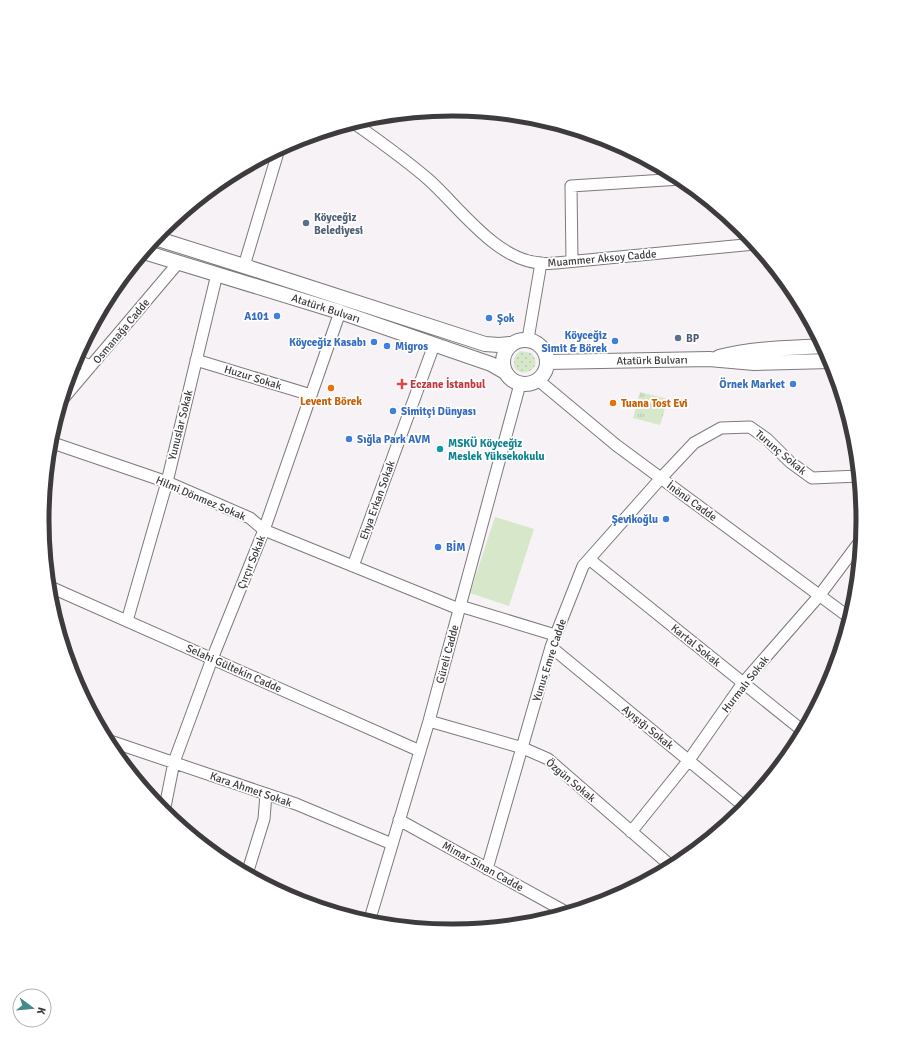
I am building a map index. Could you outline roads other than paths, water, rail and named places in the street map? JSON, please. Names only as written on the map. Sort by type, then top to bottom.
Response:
[{"type":"main road","name":"Atatürk Bulvarı","points":[[162,240],[485,344],[510,344]]},
{"type":"main road","name":"Atatürk Bulvarı","points":[[149,254],[340,312],[491,364],[505,372]]},
{"type":"main road","points":[[528,339],[540,345],[544,350],[547,362],[546,369],[538,380],[533,383],[520,384],[508,377],[502,365],[503,357],[505,350],[510,344],[528,339]]},
{"type":"main road","name":"Atatürk Bulvarı","points":[[709,359],[762,349],[816,346]]},
{"type":"main road","name":"Atatürk Bulvarı","points":[[547,362],[709,359],[754,363],[823,361]]},
{"type":"street","name":"Muammer Aksoy Cadde","points":[[360,127],[416,169],[469,221],[493,242],[523,259],[541,263],[572,262],[747,245]]},
{"type":"street","points":[[244,266],[277,157]]},
{"type":"street","points":[[572,262],[571,186],[668,180]]},
{"type":"street","name":"Osmanağa Cadde","points":[[70,391],[179,262]]},
{"type":"street","points":[[528,339],[541,263]]},
{"type":"street","name":"Yunuslar Sokak","points":[[127,621],[166,482],[217,274]]},
{"type":"street","name":"Çırçır Sokak","points":[[166,804],[174,762],[212,658],[264,530],[340,312]]},
{"type":"street","name":"Ehya Erkan Sokak","points":[[353,566],[434,344]]},
{"type":"street","name":"Huzur Sokak","points":[[196,360],[311,395]]},
{"type":"street","points":[[82,362],[91,366]]},
{"type":"street","name":"İnönü Cadde","points":[[538,380],[616,445],[844,614]]},
{"type":"street","name":"Güreli Cadde","points":[[371,915],[429,721],[520,384]]},
{"type":"street","name":"Yunus Emre Cadde","points":[[487,869],[551,647],[583,566],[694,443],[720,428],[750,427]]},
{"type":"street","name":"Turunç Sokak","points":[[750,427],[767,439],[790,462],[812,478],[854,476]]},
{"type":"street","name":"Hilmi Dönmez Sokak","points":[[56,444],[166,482],[250,518],[264,530],[460,608]]},
{"type":"street","name":"Hurmalı Sokak","points":[[632,832],[689,760],[743,683],[819,596],[855,548]]},
{"type":"street","name":"Kartal Sokak","points":[[589,559],[799,727]]},
{"type":"street","name":"Selahi Gültekin Cadde","points":[[55,589],[420,751]]},
{"type":"street","points":[[460,608],[555,635]]},
{"type":"street","name":"Ayışığı Sokak","points":[[551,647],[740,803]]},
{"type":"street","name":"Özgün Sokak","points":[[429,721],[523,748],[548,759],[666,862]]},
{"type":"street","name":"Kara Ahmet Sokak","points":[[116,743],[296,804],[392,844]]},
{"type":"street","points":[[249,868],[264,819],[266,794]]},
{"type":"street","name":"Mimar Sinan Cadde","points":[[399,820],[560,909]]},
{"type":"place","name":"Köyceğiz Belediyesi","points":[[306,223]]},
{"type":"place","name":"A101","points":[[277,316]]},
{"type":"place","name":"Şok","points":[[489,318]]},
{"type":"place","name":"BP","points":[[678,338]]},
{"type":"place","name":"Köyceğiz Simit & Börek","points":[[615,341]]},
{"type":"place","name":"Köyceğiz Kasabı","points":[[374,342]]},
{"type":"place","name":"Migros","points":[[387,346]]},
{"type":"place","name":"Eczane İstanbul","points":[[402,384]]},
{"type":"place","name":"Örnek Market","points":[[793,384]]},
{"type":"place","name":"Levent Börek","points":[[331,388]]},
{"type":"place","name":"Tuana Tost Evi","points":[[613,403]]},
{"type":"place","name":"Simitçi Dünyası","points":[[393,411]]},
{"type":"place","name":"Sığla Park AVM","points":[[349,439]]},
{"type":"place","name":"MSKÜ Köyceğiz Meslek Yüksekokulu","points":[[440,449]]},
{"type":"place","name":"Şevikoğlu","points":[[666,519]]},
{"type":"place","name":"BİM","points":[[438,547]]}]
